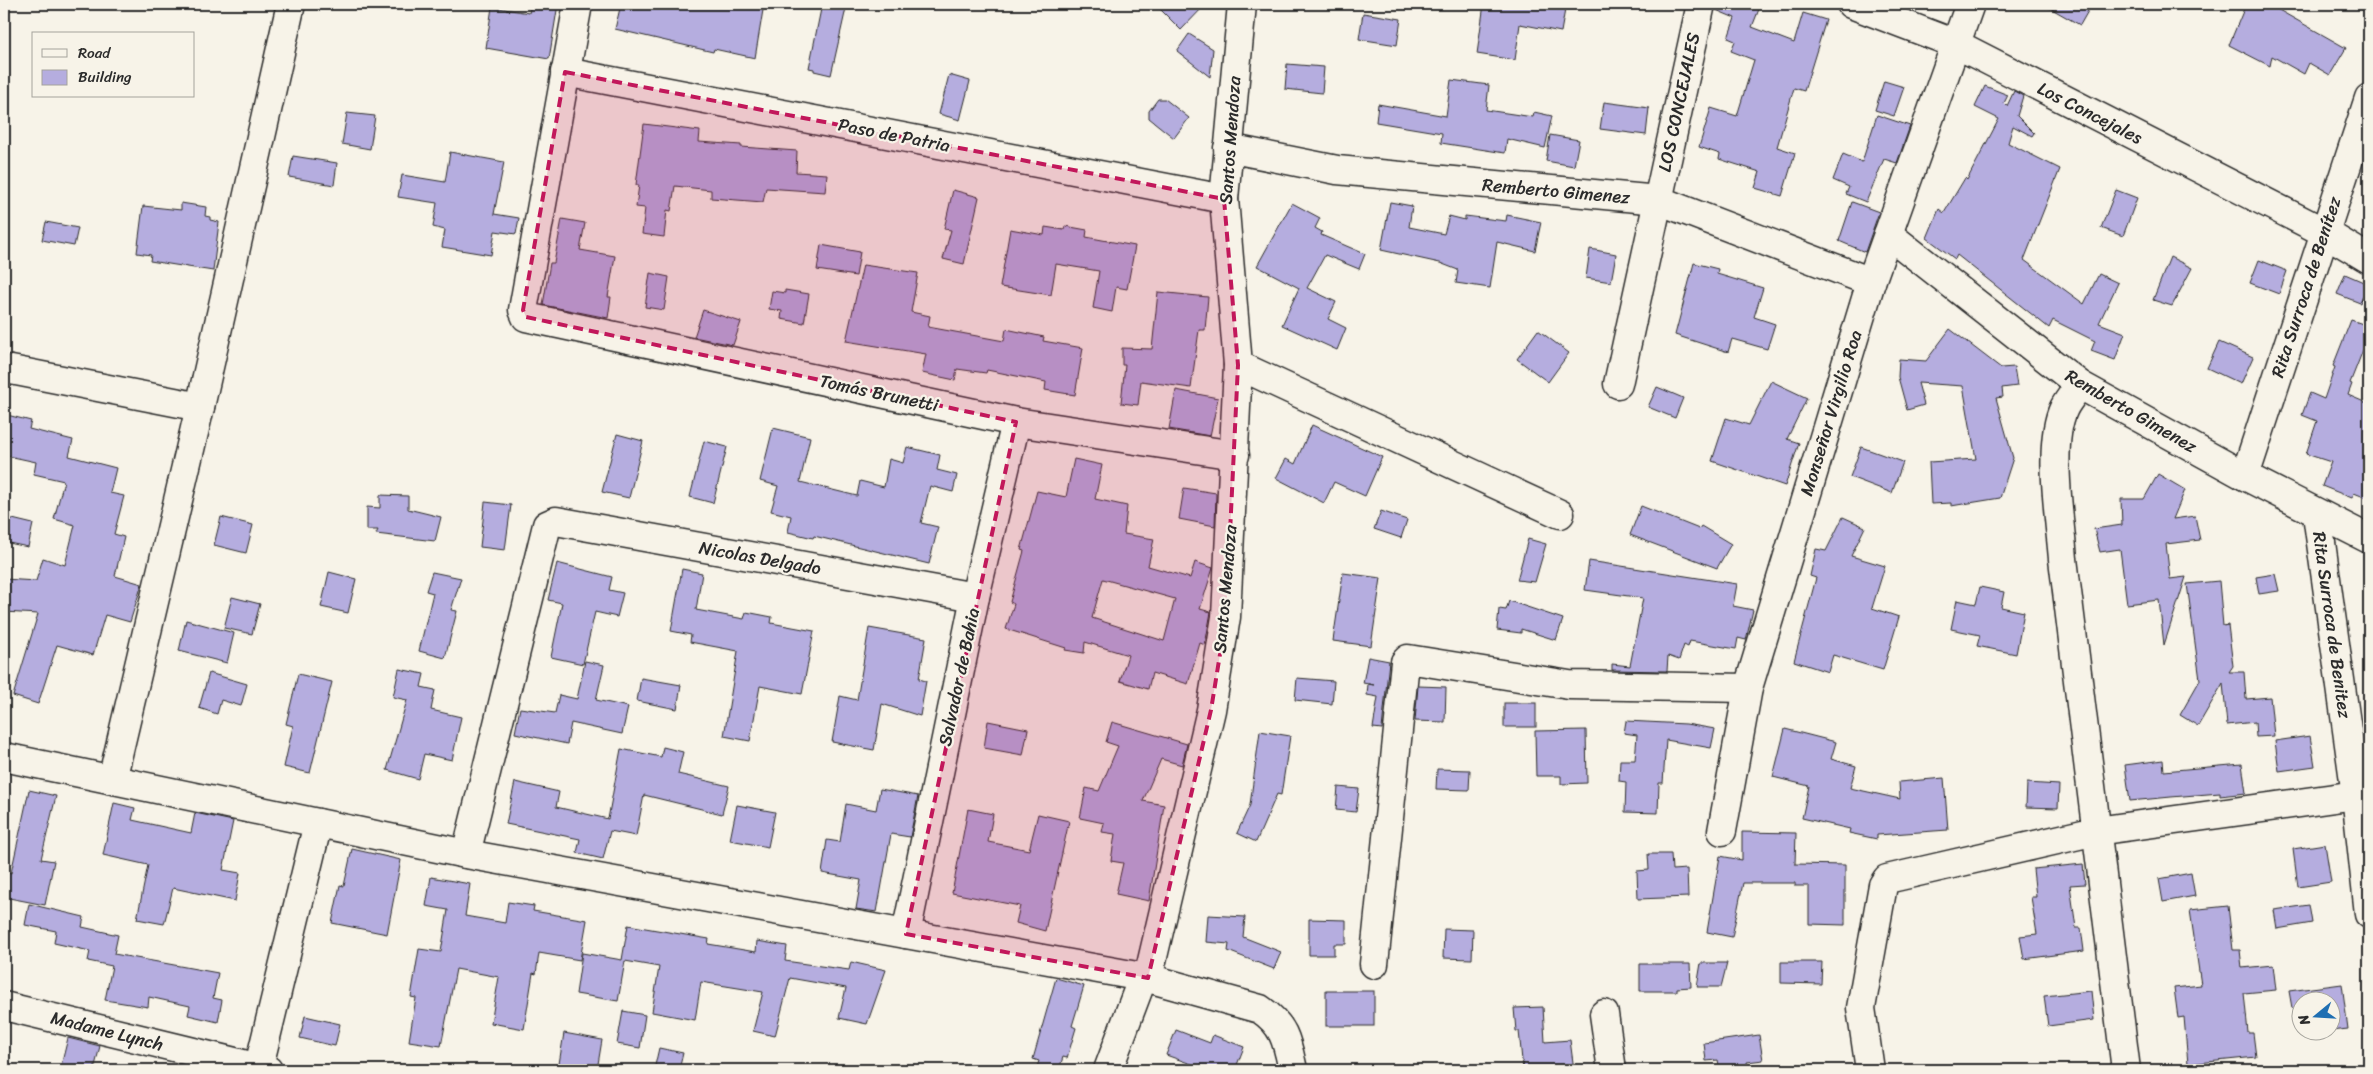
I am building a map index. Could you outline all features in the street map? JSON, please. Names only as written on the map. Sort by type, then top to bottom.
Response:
[{"type":"street","points":[[112,780],[200,407],[291,4]]},
{"type":"street","points":[[565,72],[578,4]]},
{"type":"street","name":"Santos Mendoza","points":[[1108,1070],[1146,977],[1211,710],[1226,617],[1238,364],[1224,199],[1242,4]]},
{"type":"street","name":"LOS CONCEJALES","points":[[1618,384],[1701,4]]},
{"type":"street","name":"Los Concejales","points":[[1851,4],[1956,44],[2324,232],[2369,259]]},
{"type":"street","name":"Monseñor Virgilio Roa","points":[[1722,831],[1748,688],[1871,282],[1970,4]]},
{"type":"street","name":"Paso de Patria","points":[[565,72],[1224,199]]},
{"type":"street","name":"Tomás Brunetti","points":[[565,72],[523,310],[526,317],[1016,422],[1235,455]]},
{"type":"street","name":"Rita Surroca de Benítez","points":[[2245,476],[2369,98]]},
{"type":"street","name":"Remberto Gimenez","points":[[1228,148],[1338,170],[1658,200],[1871,282]]},
{"type":"street","name":"Remberto Gimenez","points":[[1888,234],[2080,385],[2245,476],[2369,539]]},
{"type":"street","points":[[1238,364],[1560,514]]},
{"type":"street","points":[[6,369],[200,407]]},
{"type":"street","points":[[2080,385],[2064,408],[2058,434],[2056,476],[2063,559],[2126,1070]]},
{"type":"street","name":"Salvador de Bahia","points":[[906,934],[975,597],[1016,422]]},
{"type":"street","name":"Rita Surroca de Benitez","points":[[2317,514],[2367,878],[2369,914]]},
{"type":"street","name":"Nicolas Delgado","points":[[466,854],[546,525],[556,521],[975,597]]},
{"type":"street","points":[[1374,964],[1405,662],[1408,659],[1569,686],[1748,688]]},
{"type":"street","points":[[4,757],[466,854],[1146,977],[1260,1009],[1274,1018],[1282,1030],[1288,1045],[1292,1070]]},
{"type":"street","points":[[1870,1070],[1861,1008],[1883,885],[1887,879],[2096,830],[2356,795]]},
{"type":"street","points":[[261,1070],[318,823]]},
{"type":"street","name":"Madame Lynch","points":[[4,1006],[261,1070]]},
{"type":"street","points":[[1604,1014],[1612,1070]]},
{"type":"highlighted area","points":[[565,72],[1224,199],[1238,365],[1226,617],[1211,710],[1148,978],[906,934],[1016,422],[526,317],[523,310]]},
{"type":"building","points":[[531,4],[558,4],[549,59],[486,48],[492,7],[529,13]]},
{"type":"building","points":[[621,4],[764,4],[755,58],[714,49],[713,52],[615,29]]},
{"type":"building","points":[[822,4],[847,4],[831,75],[809,68]]},
{"type":"building","points":[[1155,4],[1206,4],[1181,30]]},
{"type":"building","points":[[1484,4],[1566,4],[1561,32],[1520,24],[1515,60],[1477,54]]},
{"type":"building","points":[[1716,4],[1761,4],[1752,27],[1794,43],[1803,13],[1826,20],[1804,91],[1794,88],[1777,147],[1795,153],[1782,196],[1755,188],[1760,172],[1719,159],[1720,154],[1699,147],[1711,108],[1737,116],[1754,60],[1731,51],[1735,41],[1728,38],[1735,18],[1716,10]]},
{"type":"building","points":[[2043,4],[2092,4],[2080,25]]},
{"type":"building","points":[[2246,4],[2279,4],[2277,9],[2346,48],[2330,75],[2309,63],[2304,74],[2272,56],[2270,66],[2229,45]]},
{"type":"building","points":[[1363,13],[1401,19],[1397,45],[1359,39]]},
{"type":"building","points":[[1189,34],[1213,49],[1210,77],[1177,51]]},
{"type":"building","points":[[1287,64],[1324,67],[1322,93],[1285,89]]},
{"type":"building","points":[[949,75],[970,81],[960,120],[939,114]]},
{"type":"building","points":[[1451,80],[1489,85],[1486,110],[1533,117],[1534,112],[1552,116],[1545,148],[1507,139],[1505,153],[1441,143],[1442,133],[1376,122],[1378,104],[1446,116]]},
{"type":"building","points":[[1884,81],[1904,87],[1894,116],[1875,110]]},
{"type":"building","points":[[1985,86],[2008,95],[2004,103],[2007,106],[2014,91],[2023,96],[2017,116],[2034,133],[2032,136],[2013,126],[2008,143],[2060,169],[2024,260],[2084,304],[2099,274],[2118,283],[2099,323],[2125,333],[2115,360],[2091,351],[2095,341],[2053,320],[2049,328],[1957,255],[1955,259],[1927,238],[1939,209],[1944,213],[1965,178],[1967,180],[1999,119],[1975,107]]},
{"type":"building","points":[[1158,99],[1165,99],[1189,118],[1174,138],[1149,118],[1149,111]]},
{"type":"building","points":[[1604,102],[1649,108],[1646,135],[1600,129]]},
{"type":"building","points":[[347,113],[375,116],[370,149],[342,144]]},
{"type":"building","points":[[1877,115],[1910,126],[1897,163],[1884,159],[1866,202],[1846,194],[1849,187],[1833,180],[1843,154],[1862,162]]},
{"type":"building","points":[[644,124],[700,131],[699,142],[797,151],[796,172],[827,174],[825,192],[766,188],[763,202],[711,198],[711,190],[675,186],[671,211],[667,210],[664,237],[642,234],[645,208],[636,207],[639,185],[636,185]]},
{"type":"building","points":[[1550,135],[1579,140],[1574,166],[1546,161]]},
{"type":"building","points":[[450,152],[504,162],[494,214],[519,218],[516,234],[495,231],[491,255],[442,247],[445,230],[433,227],[437,203],[398,197],[402,175],[445,182]]},
{"type":"building","points":[[293,156],[337,163],[334,185],[289,177]]},
{"type":"building","points":[[953,190],[979,197],[964,264],[943,259],[951,230],[944,229]]},
{"type":"building","points":[[2116,190],[2137,198],[2123,236],[2101,228]]},
{"type":"building","points":[[1390,202],[1412,206],[1409,227],[1444,234],[1449,216],[1465,220],[1465,216],[1506,221],[1507,215],[1541,222],[1535,251],[1497,242],[1490,288],[1456,283],[1458,270],[1440,263],[1381,250]]},
{"type":"building","points":[[1852,202],[1879,212],[1865,252],[1839,241]]},
{"type":"building","points":[[181,203],[206,207],[205,216],[210,217],[210,220],[219,222],[213,271],[150,261],[151,255],[137,253],[143,206],[181,210]]},
{"type":"building","points":[[1292,203],[1320,218],[1315,228],[1322,232],[1321,235],[1365,254],[1359,269],[1325,255],[1307,288],[1336,302],[1328,319],[1346,328],[1337,350],[1282,325],[1299,288],[1257,266]]},
{"type":"building","points":[[562,219],[585,223],[580,250],[615,256],[608,297],[611,297],[608,318],[543,305],[550,263],[554,263]]},
{"type":"building","points":[[46,222],[78,228],[74,246],[42,240]]},
{"type":"building","points":[[1065,226],[1087,230],[1086,237],[1135,246],[1127,289],[1116,287],[1112,312],[1093,308],[1099,271],[1056,264],[1051,295],[1000,287],[1010,229],[1044,235],[1045,227],[1064,230]]},
{"type":"building","points":[[821,245],[860,252],[856,276],[817,270]]},
{"type":"building","points":[[1590,249],[1616,254],[1611,282],[1586,278]]},
{"type":"building","points":[[2170,257],[2192,268],[2172,306],[2153,300]]},
{"type":"building","points":[[2259,260],[2287,271],[2279,294],[2250,283]]},
{"type":"building","points":[[1694,263],[1718,269],[1717,274],[1763,288],[1754,317],[1775,324],[1767,349],[1732,339],[1728,352],[1675,335]]},
{"type":"building","points":[[863,265],[918,273],[911,312],[930,316],[928,327],[1004,341],[1006,329],[1044,337],[1043,341],[1083,348],[1075,395],[1045,390],[1046,382],[987,370],[986,373],[957,369],[955,380],[922,373],[926,354],[846,341]]},
{"type":"building","points":[[650,273],[669,277],[664,310],[645,307]]},
{"type":"building","points":[[2345,274],[2368,284],[2360,303],[2337,294]]},
{"type":"building","points":[[785,290],[809,294],[804,323],[781,319],[782,311],[769,309],[772,291],[785,293]]},
{"type":"building","points":[[1158,292],[1208,297],[1205,330],[1199,330],[1191,388],[1141,381],[1138,405],[1121,403],[1125,365],[1122,365],[1122,348],[1152,349]]},
{"type":"building","points":[[703,310],[741,322],[733,345],[694,337]]},
{"type":"building","points":[[2351,320],[2369,326],[2369,346],[2365,345],[2350,383],[2352,384],[2348,395],[2369,404],[2369,499],[2354,493],[2352,498],[2322,486],[2331,462],[2306,454],[2317,421],[2302,415],[2310,393],[2324,399],[2335,367],[2333,366]]},
{"type":"building","points":[[1950,329],[2001,368],[2014,367],[2017,386],[2002,388],[2003,397],[1996,398],[2013,458],[2000,498],[1951,506],[1951,503],[1931,504],[1929,462],[1976,459],[1963,386],[1918,383],[1924,405],[1907,410],[1898,377],[1899,359],[1926,361]]},
{"type":"building","points":[[1538,330],[1569,353],[1548,382],[1517,359]]},
{"type":"building","points":[[2219,342],[2253,357],[2241,384],[2207,368]]},
{"type":"building","points":[[1771,381],[1807,398],[1787,439],[1799,443],[1785,486],[1712,461],[1726,418],[1749,425]]},
{"type":"building","points":[[1657,387],[1683,398],[1675,418],[1648,407]]},
{"type":"building","points":[[1176,390],[1218,398],[1210,436],[1169,429]]},
{"type":"building","points":[[7,415],[31,421],[29,429],[73,440],[69,456],[116,468],[110,493],[124,496],[114,534],[124,537],[115,576],[142,584],[130,622],[105,615],[93,655],[57,645],[38,704],[13,696],[38,614],[4,612],[4,579],[36,581],[43,558],[65,565],[75,525],[54,519],[64,481],[34,474],[36,462],[4,455],[4,428]]},
{"type":"building","points":[[1312,425],[1382,457],[1365,496],[1334,482],[1324,503],[1276,478],[1286,459],[1295,464]]},
{"type":"building","points":[[773,428],[810,437],[800,482],[857,496],[860,481],[884,487],[889,459],[903,463],[907,447],[940,455],[937,470],[957,475],[953,492],[930,486],[921,523],[938,527],[929,564],[814,536],[813,538],[788,532],[791,516],[771,511],[778,486],[760,481]]},
{"type":"building","points":[[617,434],[643,441],[629,498],[602,492]]},
{"type":"building","points":[[704,441],[727,447],[713,503],[690,497]]},
{"type":"building","points":[[1861,447],[1903,462],[1892,493],[1850,477]]},
{"type":"building","points":[[1074,459],[1102,465],[1095,499],[1127,506],[1124,534],[1154,539],[1148,566],[1190,578],[1195,562],[1213,568],[1200,609],[1211,612],[1205,645],[1200,643],[1188,684],[1152,673],[1148,689],[1120,681],[1128,655],[1085,642],[1084,653],[1065,650],[1066,648],[1006,629],[1014,604],[1010,602],[1024,551],[1021,550],[1037,491],[1066,497]],"holes":[[[1103,579],[1175,599],[1164,641],[1092,618]]]},
{"type":"building","points":[[2158,474],[2185,490],[2173,519],[2195,516],[2200,540],[2166,544],[2170,579],[2186,577],[2164,645],[2159,600],[2127,604],[2120,549],[2100,552],[2094,529],[2122,525],[2121,499],[2144,499]]},
{"type":"building","points":[[1184,488],[1216,493],[1215,526],[1179,519]]},
{"type":"building","points":[[380,495],[408,496],[408,509],[441,517],[435,541],[376,534],[378,530],[367,530],[367,507],[380,508]]},
{"type":"building","points":[[485,502],[511,505],[505,550],[480,547]]},
{"type":"building","points":[[1641,506],[1699,529],[1701,526],[1731,544],[1717,568],[1630,535]]},
{"type":"building","points":[[1381,511],[1407,520],[1401,538],[1374,529]]},
{"type":"building","points":[[4,517],[33,524],[28,547],[4,542]]},
{"type":"building","points":[[221,517],[253,525],[246,553],[214,545]]},
{"type":"building","points":[[1843,517],[1865,527],[1851,556],[1885,566],[1872,608],[1899,617],[1883,670],[1833,655],[1828,672],[1794,661],[1816,578],[1810,576],[1816,549],[1826,551]]},
{"type":"building","points":[[1528,539],[1546,544],[1535,582],[1517,580]]},
{"type":"building","points":[[1589,561],[1737,584],[1733,606],[1753,610],[1746,640],[1738,638],[1736,649],[1690,641],[1688,647],[1684,645],[1679,660],[1668,656],[1667,671],[1612,670],[1612,664],[1630,666],[1643,598],[1585,590]]},
{"type":"building","points":[[557,563],[612,577],[609,590],[623,593],[617,617],[595,612],[583,664],[551,657],[562,603],[548,600]]},
{"type":"building","points":[[682,569],[702,573],[696,610],[744,619],[746,612],[772,617],[771,623],[814,631],[802,694],[760,686],[750,741],[724,736],[738,651],[690,642],[691,635],[671,631]]},
{"type":"building","points":[[329,572],[356,579],[348,613],[321,607]]},
{"type":"building","points":[[432,572],[461,578],[451,610],[457,611],[445,658],[419,651],[433,593],[426,591]]},
{"type":"building","points":[[1343,573],[1381,578],[1371,646],[1333,641]]},
{"type":"building","points":[[2275,574],[2279,591],[2259,594],[2256,577]]},
{"type":"building","points":[[2219,581],[2223,626],[2228,625],[2233,666],[2229,672],[2244,672],[2246,699],[2270,697],[2274,736],[2256,737],[2255,722],[2227,725],[2223,683],[2198,726],[2180,715],[2200,680],[2187,584]]},
{"type":"building","points":[[1980,587],[2004,592],[2001,607],[2024,612],[2016,654],[1977,646],[1980,635],[1951,629],[1957,600],[1976,604]]},
{"type":"building","points":[[232,597],[260,604],[252,634],[224,628]]},
{"type":"building","points":[[1509,601],[1563,619],[1556,640],[1521,629],[1521,633],[1497,630],[1499,609],[1506,610]]},
{"type":"building","points":[[186,620],[234,633],[227,663],[179,651]]},
{"type":"building","points":[[869,628],[926,638],[919,679],[926,681],[920,716],[882,704],[874,750],[832,742],[840,696],[857,700]]},
{"type":"building","points":[[1368,657],[1389,661],[1382,729],[1373,728],[1378,697],[1367,695],[1368,684],[1374,685],[1363,683]]},
{"type":"building","points":[[585,661],[604,665],[596,700],[628,707],[622,734],[571,723],[567,744],[515,733],[520,708],[555,713],[559,695],[577,699]]},
{"type":"building","points":[[399,669],[424,674],[421,687],[435,690],[431,710],[461,717],[452,760],[424,754],[418,779],[387,770],[407,700],[393,697]]},
{"type":"building","points":[[209,673],[247,684],[241,706],[221,700],[217,714],[199,708]]},
{"type":"building","points":[[298,674],[332,682],[310,773],[284,767],[293,726],[286,724]]},
{"type":"building","points":[[641,678],[681,685],[677,709],[637,701]]},
{"type":"building","points":[[1297,678],[1334,681],[1332,704],[1295,700]]},
{"type":"building","points":[[1418,686],[1446,687],[1445,722],[1415,721]]},
{"type":"building","points":[[1504,703],[1536,703],[1536,727],[1504,727]]},
{"type":"building","points":[[988,721],[1028,729],[1023,755],[984,748]]},
{"type":"building","points":[[1626,721],[1686,724],[1715,729],[1711,748],[1666,740],[1663,783],[1659,783],[1658,813],[1625,812],[1626,782],[1619,781],[1620,760],[1635,760],[1637,735],[1624,733]]},
{"type":"building","points":[[1112,722],[1187,744],[1182,765],[1161,759],[1143,801],[1164,805],[1149,901],[1116,894],[1123,863],[1111,861],[1115,834],[1102,832],[1104,823],[1080,818],[1086,788],[1099,791],[1118,746],[1106,742]]},
{"type":"building","points":[[1785,729],[1836,742],[1831,759],[1856,766],[1850,788],[1900,799],[1899,782],[1944,778],[1948,830],[1877,835],[1877,839],[1849,833],[1850,829],[1802,818],[1809,786],[1773,777]]},
{"type":"building","points":[[1586,730],[1587,783],[1561,784],[1561,776],[1536,776],[1535,731]]},
{"type":"building","points":[[1260,731],[1290,736],[1281,795],[1277,794],[1256,842],[1237,833],[1250,805]]},
{"type":"building","points":[[2310,736],[2315,766],[2279,771],[2275,741]]},
{"type":"building","points":[[663,747],[683,752],[678,774],[729,786],[722,814],[644,795],[636,836],[610,831],[603,859],[577,853],[580,839],[506,824],[515,782],[559,792],[556,807],[608,819],[621,749],[661,757]]},
{"type":"building","points":[[2163,760],[2164,771],[2242,764],[2246,793],[2220,796],[2220,793],[2130,801],[2125,765]]},
{"type":"building","points":[[1437,769],[1470,770],[1469,790],[1436,789]]},
{"type":"building","points":[[2027,783],[2059,785],[2058,808],[2026,807]]},
{"type":"building","points":[[1338,787],[1359,789],[1356,812],[1336,810]]},
{"type":"building","points":[[880,789],[918,796],[910,837],[891,834],[877,912],[856,909],[861,880],[822,873],[827,840],[840,842],[846,804],[876,810]]},
{"type":"building","points":[[29,790],[56,796],[41,859],[54,861],[45,905],[4,897],[4,871],[11,873]]},
{"type":"building","points":[[114,803],[135,808],[132,820],[191,833],[195,813],[233,821],[223,870],[240,873],[235,901],[173,888],[164,924],[137,919],[148,865],[103,855]]},
{"type":"building","points":[[737,805],[775,812],[768,847],[730,840]]},
{"type":"building","points":[[968,809],[993,814],[988,842],[1029,850],[1038,814],[1069,821],[1045,931],[1016,923],[1020,906],[952,893]]},
{"type":"building","points":[[1742,832],[1796,833],[1795,864],[1845,865],[1845,925],[1809,924],[1809,886],[1795,886],[1795,883],[1743,883],[1732,937],[1707,932],[1720,856],[1742,860]]},
{"type":"building","points":[[2325,844],[2331,882],[2298,887],[2293,849]]},
{"type":"building","points":[[352,849],[401,860],[387,934],[332,923],[340,885],[344,886]]},
{"type":"building","points":[[1648,854],[1671,854],[1672,870],[1687,869],[1688,897],[1638,899],[1637,871],[1649,870]]},
{"type":"building","points":[[2083,864],[2085,884],[2070,885],[2076,928],[2081,928],[2084,951],[2024,959],[2020,936],[2037,934],[2031,897],[2036,897],[2033,869]]},
{"type":"building","points":[[2191,873],[2195,896],[2163,902],[2159,879]]},
{"type":"building","points":[[431,877],[470,884],[465,916],[505,923],[508,902],[534,906],[533,911],[587,920],[580,960],[539,953],[536,974],[533,973],[524,1029],[491,1023],[499,977],[456,969],[441,1046],[409,1041],[416,998],[411,997],[419,949],[441,952],[448,910],[426,906]]},
{"type":"building","points":[[29,904],[84,917],[82,927],[118,935],[114,954],[218,973],[213,998],[222,1000],[218,1022],[188,1015],[190,1006],[149,997],[148,1007],[105,1000],[112,966],[88,961],[90,951],[54,943],[56,931],[25,925]]},
{"type":"building","points":[[2309,905],[2312,923],[2277,929],[2274,910]]},
{"type":"building","points":[[2228,906],[2233,950],[2240,950],[2242,968],[2273,965],[2276,990],[2244,993],[2248,1033],[2253,1033],[2256,1057],[2188,1064],[2184,1017],[2178,1018],[2174,988],[2201,985],[2190,910]]},
{"type":"building","points":[[1208,915],[1245,917],[1243,937],[1281,952],[1274,969],[1228,951],[1229,944],[1206,942]]},
{"type":"building","points":[[1309,919],[1346,920],[1346,944],[1334,944],[1334,955],[1309,955]]},
{"type":"building","points":[[628,925],[709,939],[708,944],[756,952],[757,941],[787,946],[785,961],[849,970],[851,962],[886,970],[867,1024],[839,1018],[846,988],[790,978],[775,1036],[753,1031],[763,992],[701,982],[695,1020],[652,1012],[659,967],[625,961],[618,1001],[576,994],[582,953],[622,960]]},
{"type":"building","points":[[1444,929],[1473,930],[1472,959],[1443,958]]},
{"type":"building","points":[[1781,962],[1822,962],[1821,984],[1781,983]]},
{"type":"building","points":[[1701,963],[1727,963],[1721,987],[1697,987]]},
{"type":"building","points":[[1640,964],[1690,964],[1691,987],[1677,988],[1677,991],[1640,991]]},
{"type":"building","points":[[1056,978],[1084,986],[1072,1026],[1076,1028],[1067,1058],[1063,1057],[1059,1070],[1036,1070],[1039,1061],[1033,1059]]},
{"type":"building","points":[[2342,984],[2348,1029],[2340,1030],[2340,992],[2290,992],[2290,997],[2289,991]]},
{"type":"building","points":[[1326,991],[1374,991],[1374,1026],[1326,1026]]},
{"type":"building","points":[[2091,991],[2094,1020],[2048,1026],[2044,996]]},
{"type":"building","points":[[1543,1007],[1545,1042],[1570,1040],[1574,1070],[1523,1070],[1519,1031],[1516,1031],[1514,1008]]},
{"type":"building","points":[[623,1011],[645,1015],[640,1048],[617,1044]]},
{"type":"building","points":[[305,1016],[340,1024],[335,1046],[300,1038]]},
{"type":"building","points":[[1176,1030],[1210,1043],[1213,1035],[1244,1047],[1235,1070],[1208,1070],[1166,1055]]},
{"type":"building","points":[[564,1033],[602,1040],[597,1070],[558,1070]]},
{"type":"building","points":[[1759,1035],[1763,1060],[1747,1062],[1748,1070],[1720,1070],[1718,1060],[1706,1061],[1704,1043]]},
{"type":"building","points":[[68,1038],[100,1046],[94,1070],[60,1070]]},
{"type":"building","points":[[659,1048],[683,1053],[679,1070],[654,1070]]}]
